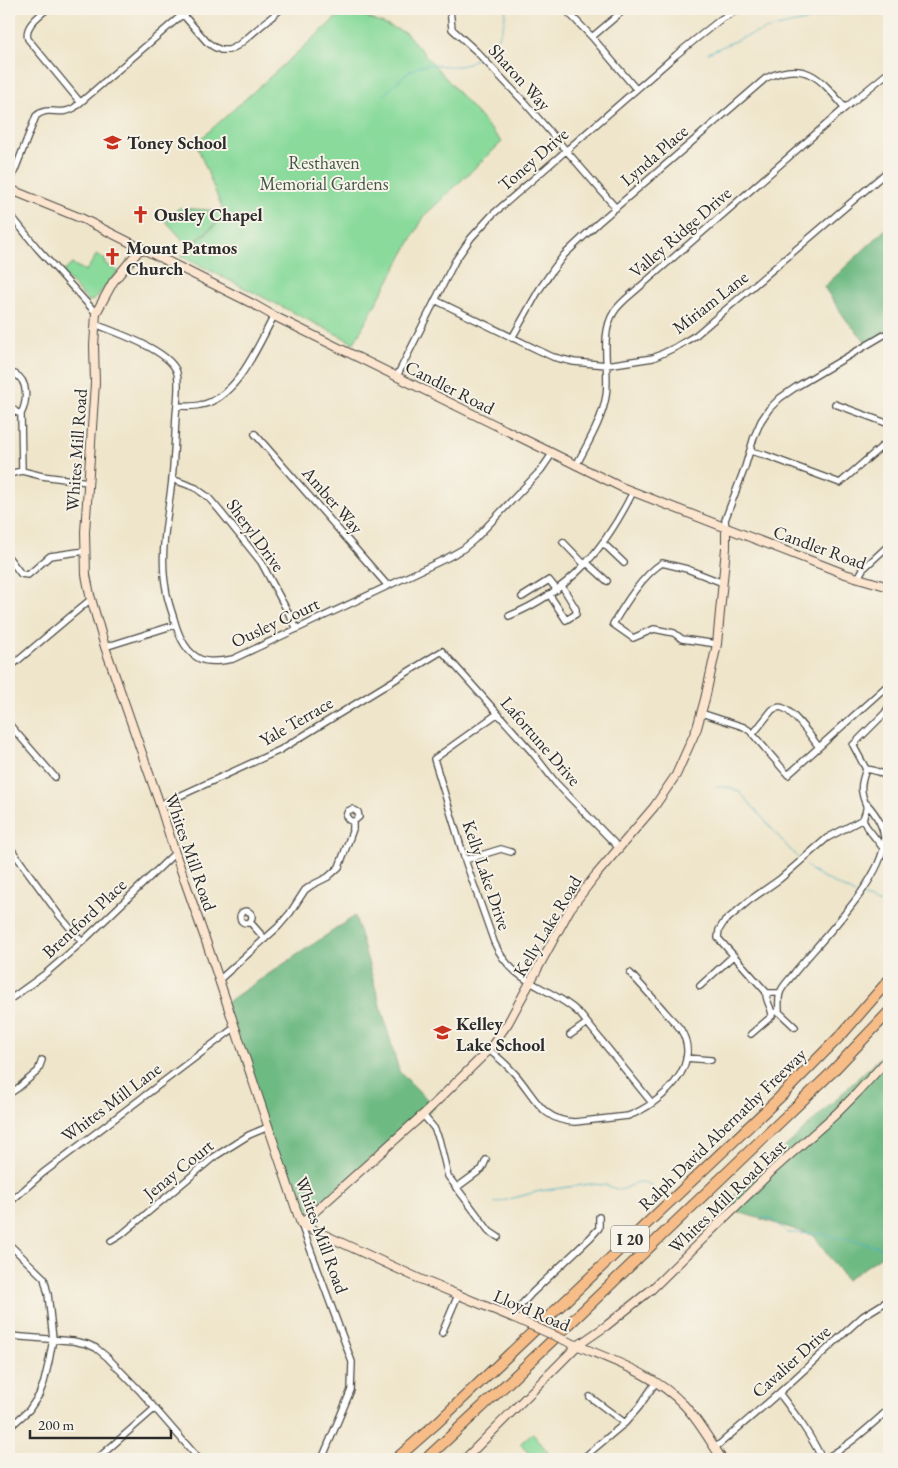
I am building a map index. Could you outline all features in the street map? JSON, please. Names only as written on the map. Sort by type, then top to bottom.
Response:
[{"type":"highway","name":"Ralph David Abernathy Freeway","points":[[396,1459],[438,1422],[779,1098],[860,1014],[889,978]]},
{"type":"highway","name":"Ralph David Abernathy Freeway","points":[[426,1459],[830,1074],[889,1012]]},
{"type":"street","points":[[47,9],[28,28],[28,39],[80,102]]},
{"type":"street","points":[[178,9],[207,42],[221,50],[229,50],[237,46],[281,9]]},
{"type":"street","name":"Sharon Way","points":[[450,9],[452,29],[482,57],[525,103],[616,208]]},
{"type":"street","points":[[565,9],[592,37],[636,90]]},
{"type":"street","points":[[592,37],[625,9]]},
{"type":"street","name":"Toney Drive","points":[[397,376],[455,261],[471,238],[492,215],[721,19],[740,9]]},
{"type":"street","points":[[9,187],[36,116],[46,110],[68,112],[183,14]]},
{"type":"street","name":"Lynda Place","points":[[512,338],[539,290],[564,255],[583,236],[766,78],[777,72],[796,70],[807,73],[823,82],[845,108]]},
{"type":"street","name":"Valley Ridge Drive","points":[[576,466],[603,408],[608,379],[606,351],[609,324],[621,304],[845,108],[889,72]]},
{"type":"street","name":"Miriam Lane","points":[[435,300],[553,357],[574,362],[607,365],[654,358],[696,335],[889,170]]},
{"type":"street","name":"Candler Road","points":[[9,187],[83,219],[576,466],[633,492],[858,578],[889,587]]},
{"type":"street","points":[[9,213],[38,249],[96,313]]},
{"type":"street","name":"Whites Mill Road","points":[[141,248],[113,282],[96,313],[94,346],[95,391],[88,482],[85,551],[86,575],[105,647],[160,805],[174,854],[301,1224],[352,1362],[351,1390],[322,1459]]},
{"type":"street","points":[[177,406],[201,405],[215,400],[229,391],[238,380],[274,316]]},
{"type":"street","name":"Ousley Court","points":[[95,324],[154,350],[170,362],[178,373],[172,479],[164,543],[166,590],[183,643],[190,652],[201,660],[234,659],[447,558],[474,540],[541,470],[552,454]]},
{"type":"street","points":[[726,528],[725,520],[761,421],[769,409],[780,398],[796,387],[889,332]]},
{"type":"street","points":[[9,378],[15,374],[23,380],[25,385],[24,410],[21,414],[22,471]]},
{"type":"street","points":[[835,404],[889,424]]},
{"type":"street","points":[[9,405],[21,414]]},
{"type":"street","name":"Amber Way","points":[[255,434],[388,586]]},
{"type":"street","points":[[750,451],[765,454],[840,482],[889,440]]},
{"type":"street","points":[[9,474],[22,471],[42,476],[88,482]]},
{"type":"street","name":"Sheryl Drive","points":[[172,479],[196,488],[208,497],[220,511],[261,562],[297,629]]},
{"type":"street","points":[[509,616],[530,606],[559,588],[586,564],[603,542],[633,492]]},
{"type":"street","name":"Kelly Lake Road","points":[[301,1224],[423,1115],[489,1050],[508,1023],[570,909],[595,876],[654,807],[676,775],[701,713],[716,644],[723,583],[726,528]]},
{"type":"street","points":[[563,542],[607,581]]},
{"type":"street","points":[[603,542],[624,563]]},
{"type":"street","points":[[858,578],[864,569],[889,545]]},
{"type":"street","points":[[9,558],[21,574],[28,575],[50,556],[85,551]]},
{"type":"street","points":[[716,644],[682,639],[674,633],[654,629],[633,638],[613,624],[623,607],[652,570],[662,563],[687,569],[723,583]]},
{"type":"street","points":[[522,597],[549,580],[559,588],[576,608],[576,614],[566,620],[550,594]]},
{"type":"street","points":[[9,668],[91,599]]},
{"type":"street","points":[[105,647],[176,625]]},
{"type":"street","name":"Yale Terrace","points":[[160,805],[280,750],[442,651]]},
{"type":"street","name":"Lafortune Drive","points":[[442,651],[532,752],[556,783],[619,848]]},
{"type":"street","points":[[701,713],[744,727],[788,775],[889,684]]},
{"type":"street","points":[[779,1012],[780,993],[806,959],[834,928],[870,879],[883,848],[884,837],[879,820],[867,804],[862,793],[862,782],[866,769],[853,745],[887,713],[889,706]]},
{"type":"street","points":[[752,734],[772,710],[781,707],[789,711],[819,747]]},
{"type":"street","name":"Kelly Lake Drive","points":[[497,714],[434,759],[465,860],[499,953],[510,967],[530,983],[570,1004],[652,1102]]},
{"type":"street","points":[[9,724],[54,777]]},
{"type":"street","points":[[866,769],[875,770],[889,779]]},
{"type":"street","points":[[867,804],[863,819],[866,826],[883,848]]},
{"type":"street","points":[[752,1034],[771,1017],[772,1011],[766,999],[766,992],[718,938],[719,930],[724,922],[750,900],[780,879],[827,838],[863,819]]},
{"type":"street","points":[[218,980],[278,927],[305,890],[328,877],[339,867],[353,829],[353,822]]},
{"type":"street","points":[[9,846],[82,942]]},
{"type":"street","points":[[465,860],[501,849],[511,852]]},
{"type":"street","name":"Brentford Place","points":[[9,1000],[45,974],[82,942],[174,854]]},
{"type":"street","points":[[250,922],[265,938]]},
{"type":"street","points":[[700,986],[734,956]]},
{"type":"street","points":[[489,1050],[515,1074],[538,1105],[548,1114],[561,1120],[575,1122],[628,1116],[636,1113],[676,1082],[681,1075],[686,1058],[686,1042],[680,1029],[630,973]]},
{"type":"street","points":[[766,992],[780,993]]},
{"type":"street","points":[[772,1011],[779,1012],[794,1026]]},
{"type":"street","points":[[570,1035],[587,1023]]},
{"type":"street","name":"Whites Mill Lane","points":[[9,1203],[43,1173],[234,1028]]},
{"type":"street","points":[[686,1058],[711,1060]]},
{"type":"street","name":"Whites Mill Road East","points":[[574,1344],[606,1326],[652,1289],[774,1169],[850,1100],[889,1058]]},
{"type":"street","points":[[9,1094],[38,1071],[42,1060]]},
{"type":"street","points":[[423,1115],[440,1139],[448,1176],[489,1232],[498,1237]]},
{"type":"street","name":"Jenay Court","points":[[110,1242],[121,1235],[214,1157],[248,1135],[268,1127]]},
{"type":"street","points":[[456,1188],[482,1169],[486,1160]]},
{"type":"street","points":[[510,1317],[532,1293],[591,1238],[599,1228],[598,1218]]},
{"type":"street","name":"Lloyd Road","points":[[301,1224],[420,1279],[640,1372],[666,1389],[686,1407],[722,1459]]},
{"type":"street","points":[[9,1244],[44,1278],[48,1294],[53,1339],[48,1368],[39,1395],[29,1410],[9,1428]]},
{"type":"street","points":[[442,1333],[458,1295]]},
{"type":"street","name":"Cavalier Drive","points":[[715,1448],[779,1393],[863,1316],[889,1300]]},
{"type":"street","points":[[9,1336],[53,1339],[87,1344],[96,1348],[139,1390],[198,1459]]},
{"type":"street","points":[[465,1459],[574,1344]]},
{"type":"street","points":[[582,1459],[625,1423],[639,1407],[656,1382]]},
{"type":"street","points":[[779,1393],[816,1445],[823,1459],[838,1452],[889,1409]]},
{"type":"street","points":[[590,1397],[625,1423]]},
{"type":"street","points":[[97,1459],[154,1409]]},
{"type":"green space","name":"Resthaven Memorial Gardens","points":[[346,9],[406,33],[502,142],[425,215],[354,343],[181,256],[225,216],[196,143]]},
{"type":"green space","points":[[179,208],[222,211],[224,216],[189,247],[165,220]]},
{"type":"green space","points":[[889,226],[889,331],[868,344],[847,321],[824,287]]},
{"type":"green space","points":[[97,254],[106,260],[104,263],[118,271],[94,300],[88,301],[62,273],[72,264],[86,271]]},
{"type":"green space","points":[[355,916],[399,1071],[435,1107],[307,1214],[282,1173],[224,1004]]},
{"type":"green space","points":[[889,1049],[889,1251],[846,1280],[813,1235],[722,1207]]},
{"type":"green space","points":[[532,1433],[548,1452],[540,1459],[534,1459],[520,1444]]},
{"type":"waterway","points":[[481,54],[500,34],[506,9]]},
{"type":"waterway","points":[[708,53],[768,29],[850,11],[869,14],[889,13]]},
{"type":"waterway","points":[[384,95],[413,69],[426,65],[462,65],[470,63],[478,57]]},
{"type":"waterway","points":[[716,786],[732,788],[740,792],[798,858]]},
{"type":"waterway","points":[[804,863],[813,872],[855,894]]},
{"type":"waterway","points":[[862,897],[889,907]]},
{"type":"waterway","points":[[495,1203],[540,1191],[590,1184],[605,1185],[620,1190],[639,1182],[653,1186]]},
{"type":"waterway","points":[[762,1217],[771,1219],[788,1233],[822,1234],[889,1250]]},
{"type":"place","name":"Toney School","points":[[113,142]]},
{"type":"place","name":"Ousley Chapel","points":[[140,214]]},
{"type":"place","name":"Mount Patmos Church","points":[[112,257]]},
{"type":"place","name":"Kelley Lake School","points":[[442,1033]]}]
